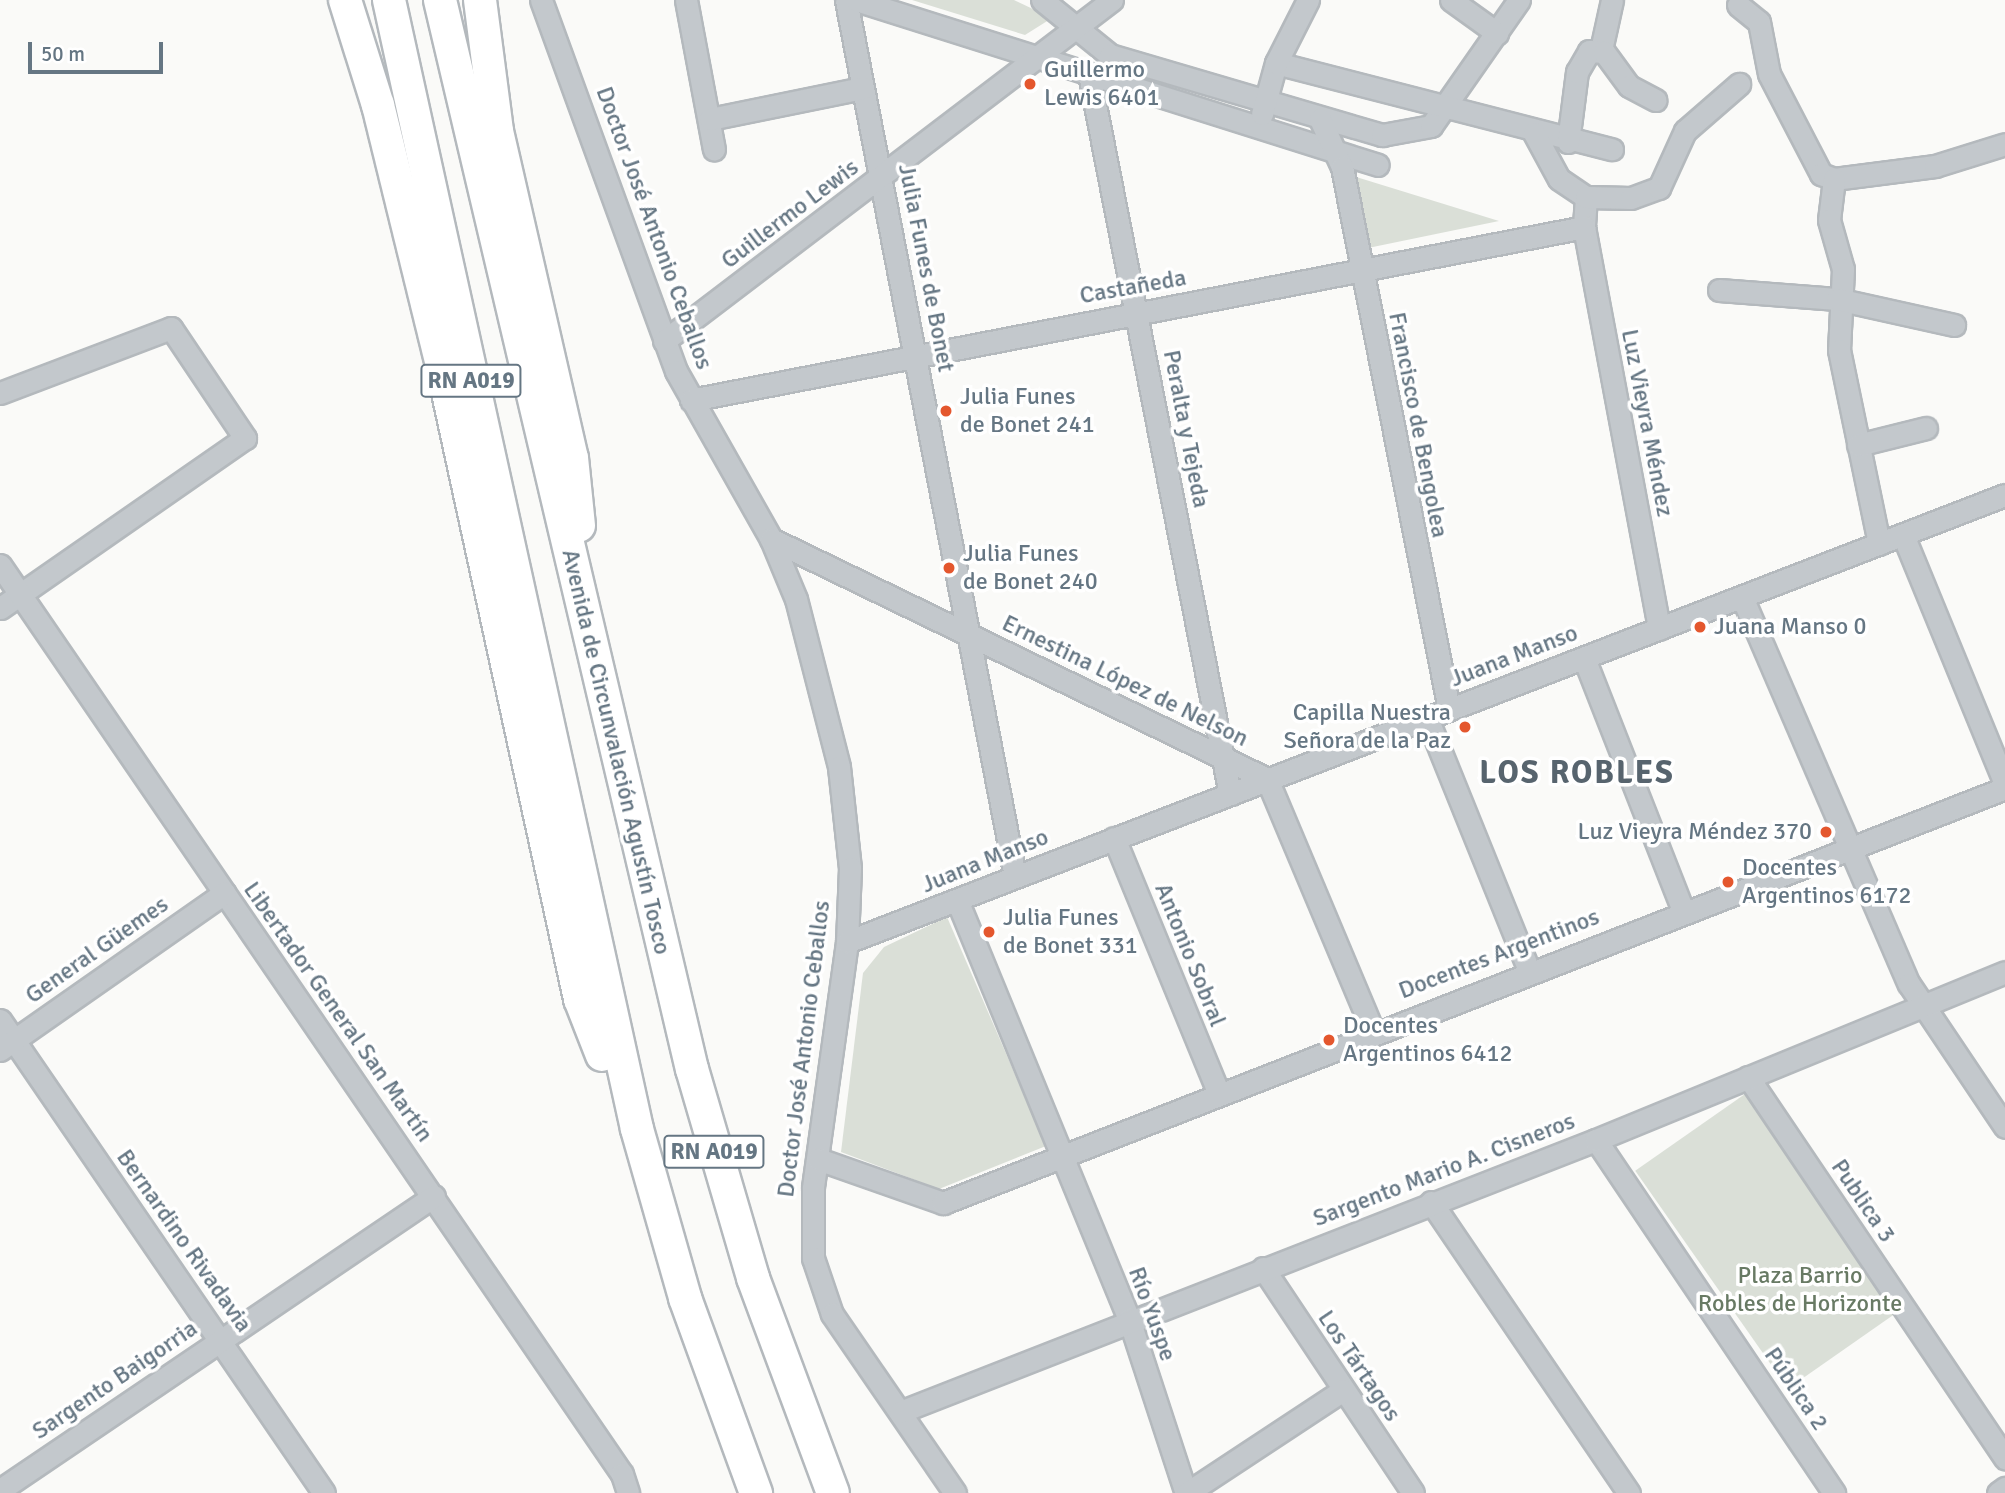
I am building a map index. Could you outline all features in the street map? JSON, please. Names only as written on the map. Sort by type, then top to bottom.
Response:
[{"type":"highway","points":[[345,0],[379,105],[444,374],[580,999],[652,1184]]},
{"type":"highway","name":"RN A019","points":[[389,0],[604,992],[652,1184],[712,1379],[756,1493]]},
{"type":"highway","name":"Avenida de Circunvalación Agustín Tosco","points":[[440,0],[590,642],[715,1153],[775,1342],[833,1493]]},
{"type":"highway","points":[[480,0],[497,131],[572,458],[590,642]]},
{"type":"street","name":"Doctor José Antonio Ceballos","points":[[541,0],[664,341],[691,400],[772,539],[796,599],[844,794],[847,942],[818,1159],[811,1237],[817,1278],[832,1314],[955,1493]]},
{"type":"street","points":[[686,0],[714,149]]},
{"type":"street","name":"Julia Funes de Bonet","points":[[846,0],[883,177],[1015,876]]},
{"type":"street","points":[[856,0],[1378,165]]},
{"type":"street","points":[[1042,0],[1075,28],[1133,64],[1382,135],[1431,126],[1446,110],[1519,0]]},
{"type":"street","name":"Guillermo Lewis","points":[[664,341],[883,177],[1112,0]]},
{"type":"street","points":[[1260,126],[1264,100],[1276,63],[1308,0]]},
{"type":"street","points":[[1451,0],[1497,33]]},
{"type":"street","points":[[1601,50],[1612,0]]},
{"type":"street","points":[[1738,5],[1759,22],[1769,74],[1800,124],[1812,165],[1834,179],[1935,166],[2005,144]]},
{"type":"street","points":[[1601,50],[1629,86],[1655,100]]},
{"type":"street","points":[[1568,142],[1577,72],[1589,51],[1601,50]]},
{"type":"street","points":[[1276,63],[1568,142],[1612,149]]},
{"type":"street","name":"Peralta y Tejeda","points":[[1089,74],[1230,793]]},
{"type":"street","points":[[1534,133],[1559,179],[1586,197],[1631,198],[1659,188],[1685,131],[1739,84]]},
{"type":"street","points":[[709,118],[863,88]]},
{"type":"street","name":"Francisco de Bengolea","points":[[1320,119],[1335,151],[1449,709]]},
{"type":"street","points":[[1834,179],[1829,220],[1843,270],[1838,299],[1842,371],[1879,544]]},
{"type":"street","name":"Luz Vieyra Méndez","points":[[1586,197],[1584,226],[1659,628]]},
{"type":"street","name":"Castañeda","points":[[691,400],[915,355],[1360,272],[1584,226]]},
{"type":"street","points":[[1718,290],[1838,299],[1954,326]]},
{"type":"street","points":[[0,393],[172,328],[245,438],[0,608]]},
{"type":"street","points":[[1858,445],[1926,428]]},
{"type":"street","name":"Juana Manso","points":[[847,942],[2005,495]]},
{"type":"street","points":[[1903,535],[2005,786]]},
{"type":"street","name":"Ernestina López de Nelson","points":[[772,539],[1223,755],[1267,779]]},
{"type":"street","name":"Libertador General San Martín","points":[[0,565],[434,1196],[628,1492]]},
{"type":"street","points":[[1742,597],[1848,848],[1922,1004],[2005,1127]]},
{"type":"street","points":[[1584,658],[1683,911]]},
{"type":"street","points":[[1427,718],[1529,971]]},
{"type":"street","points":[[1267,779],[1373,1031]]},
{"type":"street","name":"Docentes Argentinos","points":[[818,1159],[932,1204],[2005,786]]},
{"type":"street","name":"Antonio Sobral","points":[[1114,838],[1218,1091]]},
{"type":"street","name":"General Güemes","points":[[7,1045],[224,893]]},
{"type":"street","points":[[957,900],[1061,1156]]},
{"type":"street","name":"Sargento Mario A. Cisneros","points":[[900,1412],[1129,1319],[1596,1140],[2005,972]]},
{"type":"street","name":"Bernardino Rivadavia","points":[[0,1020],[7,1045],[220,1339],[324,1493]]},
{"type":"street","name":"Publica 3","points":[[1748,1077],[2005,1458]]},
{"type":"street","name":"Pública 2","points":[[1596,1140],[1834,1493]]},
{"type":"street","name":"Río Yuspe","points":[[1061,1156],[1129,1319],[1186,1493]]},
{"type":"street","name":"Sargento Baigorria","points":[[3,1488],[434,1196]]},
{"type":"street","points":[[1431,1202],[1629,1493]]},
{"type":"street","name":"Los Tártagos","points":[[1262,1268],[1412,1493]]},
{"type":"street","points":[[1186,1493],[1343,1390]]},
{"type":"street","points":[[1998,1493],[2005,1488]]},
{"type":"green space","points":[[912,0],[1014,0],[1052,18],[1025,35]]},
{"type":"green space","points":[[1353,176],[1499,221],[1368,248]]},
{"type":"green space","points":[[947,917],[1046,1146],[939,1189],[841,1152],[863,973],[884,947]]},
{"type":"green space","name":"Plaza Barrio Robles de Horizonte","points":[[1745,1094],[1898,1312],[1788,1389],[1635,1171]]},
{"type":"place","name":"Guillermo Lewis 6401","points":[[1030,84]]},
{"type":"place","name":"Julia Funes de Bonet 241","points":[[946,411]]},
{"type":"place","name":"Julia Funes de Bonet 240","points":[[949,568]]},
{"type":"place","name":"Juana Manso 0","points":[[1700,627]]},
{"type":"place","name":"Capilla Nuestra Señora de la Paz","points":[[1465,727]]},
{"type":"place","name":"Luz Vieyra Méndez 370","points":[[1826,832]]},
{"type":"place","name":"Docentes Argentinos 6172","points":[[1728,882]]},
{"type":"place","name":"Julia Funes de Bonet 331","points":[[989,932]]},
{"type":"place","name":"Docentes Argentinos 6412","points":[[1329,1040]]},
{"type":"district","name":"LOS ROBLES","points":[[1577,773]]}]
